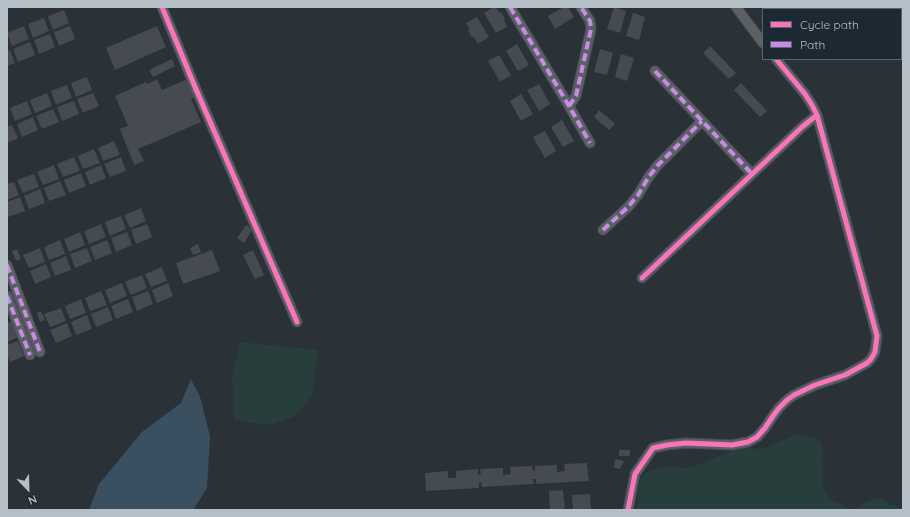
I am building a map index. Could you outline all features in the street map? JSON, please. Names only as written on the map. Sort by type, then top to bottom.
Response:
[{"type":"street","points":[[162,7],[297,322]]},
{"type":"street","points":[[510,7],[590,144]]},
{"type":"street","points":[[569,106],[576,96],[591,29],[590,21],[581,7]]},
{"type":"street","points":[[736,7],[762,42]]},
{"type":"street","points":[[628,510],[635,474],[653,448],[686,443],[732,445],[748,442],[757,437],[766,428],[779,408],[794,395],[815,385],[846,375],[866,363],[871,359],[875,352],[877,336],[817,116],[805,94],[777,60]]},
{"type":"street","points":[[655,71],[752,174]]},
{"type":"street","points":[[642,278],[802,127],[817,116]]},
{"type":"street","points":[[603,230],[628,207],[638,195],[657,166],[702,121]]},
{"type":"street","points":[[7,265],[40,352]]},
{"type":"street","points":[[19,297],[8,299],[30,355]]},
{"type":"green space","points":[[240,342],[318,350],[312,396],[295,416],[271,425],[234,420],[232,376]]},
{"type":"green space","points":[[797,434],[817,438],[821,443],[823,449],[823,485],[828,497],[852,510],[637,510],[639,485],[641,479],[646,473],[659,468],[673,466],[681,468],[691,467],[744,447],[759,449],[765,448]]},
{"type":"green space","points":[[875,498],[883,499],[903,510],[852,510]]},
{"type":"water","points":[[191,379],[200,397],[210,436],[207,488],[193,510],[89,510],[99,484],[142,432],[181,403]]},
{"type":"building","points":[[496,7],[499,13],[501,12],[507,27],[496,33],[484,13]]},
{"type":"building","points":[[564,7],[568,7],[574,17],[555,29],[548,16]]},
{"type":"building","points":[[614,7],[626,11],[620,33],[607,29]]},
{"type":"building","points":[[64,10],[69,23],[53,30],[48,16]]},
{"type":"building","points":[[633,13],[645,17],[639,40],[626,36]]},
{"type":"building","points":[[477,17],[489,37],[478,44],[474,37],[472,38],[468,30],[470,29],[466,23]]},
{"type":"building","points":[[44,18],[49,31],[33,38],[28,24]]},
{"type":"building","points":[[24,26],[29,39],[12,46],[7,33]]},
{"type":"building","points":[[70,26],[75,39],[59,46],[54,32]]},
{"type":"building","points":[[157,26],[166,47],[115,70],[106,48]]},
{"type":"building","points":[[50,34],[55,47],[39,54],[34,40]]},
{"type":"building","points":[[30,42],[35,55],[18,62],[13,49]]},
{"type":"building","points":[[517,44],[529,65],[518,71],[506,51]]},
{"type":"building","points":[[710,46],[736,73],[729,79],[703,53]]},
{"type":"building","points":[[600,49],[613,53],[607,75],[594,72]]},
{"type":"building","points":[[10,50],[15,63],[7,66],[7,51]]},
{"type":"building","points":[[621,54],[634,58],[627,81],[615,77]]},
{"type":"building","points":[[499,55],[511,75],[500,82],[488,61]]},
{"type":"building","points":[[172,59],[175,66],[153,77],[149,70]]},
{"type":"building","points":[[87,77],[92,90],[76,97],[71,83]]},
{"type":"building","points":[[190,78],[198,96],[191,99],[201,122],[138,149],[144,161],[134,165],[120,129],[128,126],[115,96],[146,82],[147,84],[157,79],[162,90]]},
{"type":"building","points":[[741,83],[767,111],[760,117],[734,90]]},
{"type":"building","points":[[539,84],[550,104],[539,111],[527,90]]},
{"type":"building","points":[[67,85],[72,98],[56,105],[51,91]]},
{"type":"building","points":[[47,93],[52,106],[35,113],[30,100]]},
{"type":"building","points":[[93,93],[99,106],[83,113],[77,99]]},
{"type":"building","points":[[521,94],[533,114],[521,121],[510,101]]},
{"type":"building","points":[[27,101],[32,114],[15,121],[10,108]]},
{"type":"building","points":[[74,101],[79,114],[62,121],[57,107]]},
{"type":"building","points":[[53,109],[59,122],[42,129],[36,116]]},
{"type":"building","points":[[599,110],[615,124],[609,130],[594,117]]},
{"type":"building","points":[[33,117],[38,130],[22,137],[17,124]]},
{"type":"building","points":[[562,120],[574,141],[563,147],[551,127]]},
{"type":"building","points":[[12,125],[18,138],[7,143],[7,127]]},
{"type":"building","points":[[545,131],[556,151],[545,158],[533,137]]},
{"type":"building","points":[[114,141],[120,155],[103,161],[98,148]]},
{"type":"building","points":[[94,149],[100,163],[83,169],[78,156]]},
{"type":"building","points":[[74,157],[80,171],[63,177],[57,164]]},
{"type":"building","points":[[121,157],[126,171],[110,177],[104,164]]},
{"type":"building","points":[[54,165],[59,179],[43,185],[37,172]]},
{"type":"building","points":[[101,165],[106,178],[90,185],[85,172]]},
{"type":"building","points":[[81,173],[86,186],[69,193],[64,180]]},
{"type":"building","points":[[34,174],[39,187],[23,193],[17,180]]},
{"type":"building","points":[[60,181],[66,195],[49,201],[44,188]]},
{"type":"building","points":[[14,182],[19,195],[7,200],[7,184]]},
{"type":"building","points":[[40,189],[45,203],[29,209],[24,196]]},
{"type":"building","points":[[20,197],[25,211],[8,217],[7,202]]},
{"type":"building","points":[[141,208],[146,221],[130,228],[124,215]]},
{"type":"building","points":[[121,216],[126,229],[110,236],[105,222]]},
{"type":"building","points":[[101,224],[106,237],[89,244],[84,231]]},
{"type":"building","points":[[147,224],[152,237],[136,244],[131,230]]},
{"type":"building","points":[[246,225],[253,229],[244,243],[237,238]]},
{"type":"building","points":[[80,232],[85,245],[69,252],[64,239]]},
{"type":"building","points":[[127,232],[132,245],[116,252],[111,238]]},
{"type":"building","points":[[60,240],[65,254],[49,260],[44,247]]},
{"type":"building","points":[[107,240],[112,253],[95,260],[90,247]]},
{"type":"building","points":[[198,244],[201,252],[193,255],[190,248]]},
{"type":"building","points":[[40,248],[45,262],[29,268],[23,255]]},
{"type":"building","points":[[87,248],[92,261],[75,268],[70,254]]},
{"type":"building","points":[[17,249],[21,259],[16,261],[12,251]]},
{"type":"building","points":[[212,250],[220,271],[183,284],[176,263]]},
{"type":"building","points":[[253,250],[264,275],[255,279],[243,255]]},
{"type":"building","points":[[66,256],[71,270],[55,276],[50,263]]},
{"type":"building","points":[[46,264],[51,277],[35,284],[30,271]]},
{"type":"building","points":[[162,267],[167,281],[151,287],[145,274]]},
{"type":"building","points":[[142,275],[147,288],[131,295],[125,282]]},
{"type":"building","points":[[122,283],[127,296],[110,303],[105,290]]},
{"type":"building","points":[[168,283],[173,296],[157,303],[152,290]]},
{"type":"building","points":[[101,291],[107,305],[90,311],[85,298]]},
{"type":"building","points":[[148,291],[153,304],[137,311],[132,297]]},
{"type":"building","points":[[81,299],[86,313],[70,319],[65,306]]},
{"type":"building","points":[[128,299],[133,312],[116,319],[111,306]]},
{"type":"building","points":[[108,307],[113,320],[96,327],[91,314]]},
{"type":"building","points":[[61,308],[66,321],[50,327],[44,314]]},
{"type":"building","points":[[41,311],[45,320],[40,322],[37,313]]},
{"type":"building","points":[[87,315],[92,329],[76,335],[71,322]]},
{"type":"building","points":[[13,321],[19,337],[7,342],[7,323]]},
{"type":"building","points":[[67,323],[72,336],[56,343],[50,330]]},
{"type":"building","points":[[18,341],[24,356],[10,362],[7,355],[7,345]]},
{"type":"building","points":[[619,450],[630,450],[630,456],[619,456]]},
{"type":"building","points":[[615,459],[624,461],[620,469],[614,468]]},
{"type":"building","points":[[587,463],[589,481],[536,484],[536,479],[533,479],[534,484],[482,487],[481,482],[479,482],[479,488],[426,491],[425,473],[448,471],[448,478],[456,478],[456,471],[478,469],[478,475],[481,474],[480,469],[503,468],[503,475],[511,474],[510,467],[532,466],[533,471],[535,471],[535,466],[557,465],[557,472],[565,471],[564,464]]},
{"type":"building","points":[[563,490],[565,510],[550,510],[549,491]]},
{"type":"building","points":[[590,494],[591,510],[573,510],[572,495]]},
{"type":"marked path","points":[[510,7],[590,143]]},
{"type":"marked path","points":[[569,106],[576,96],[591,29],[590,21],[581,7]]},
{"type":"marked path","points":[[655,71],[752,174]]},
{"type":"marked path","points":[[603,230],[628,207],[638,195],[657,166],[702,121]]},
{"type":"marked path","points":[[7,265],[40,352]]},
{"type":"marked path","points":[[7,296],[30,355]]},
{"type":"cycle path","points":[[162,7],[297,322]]},
{"type":"cycle path","points":[[628,510],[635,474],[653,448],[686,443],[732,445],[748,442],[757,437],[779,408],[794,395],[815,385],[845,375],[867,363],[875,352],[877,336],[817,115],[805,94],[777,60]]},
{"type":"cycle path","points":[[642,278],[802,127],[817,115]]}]
